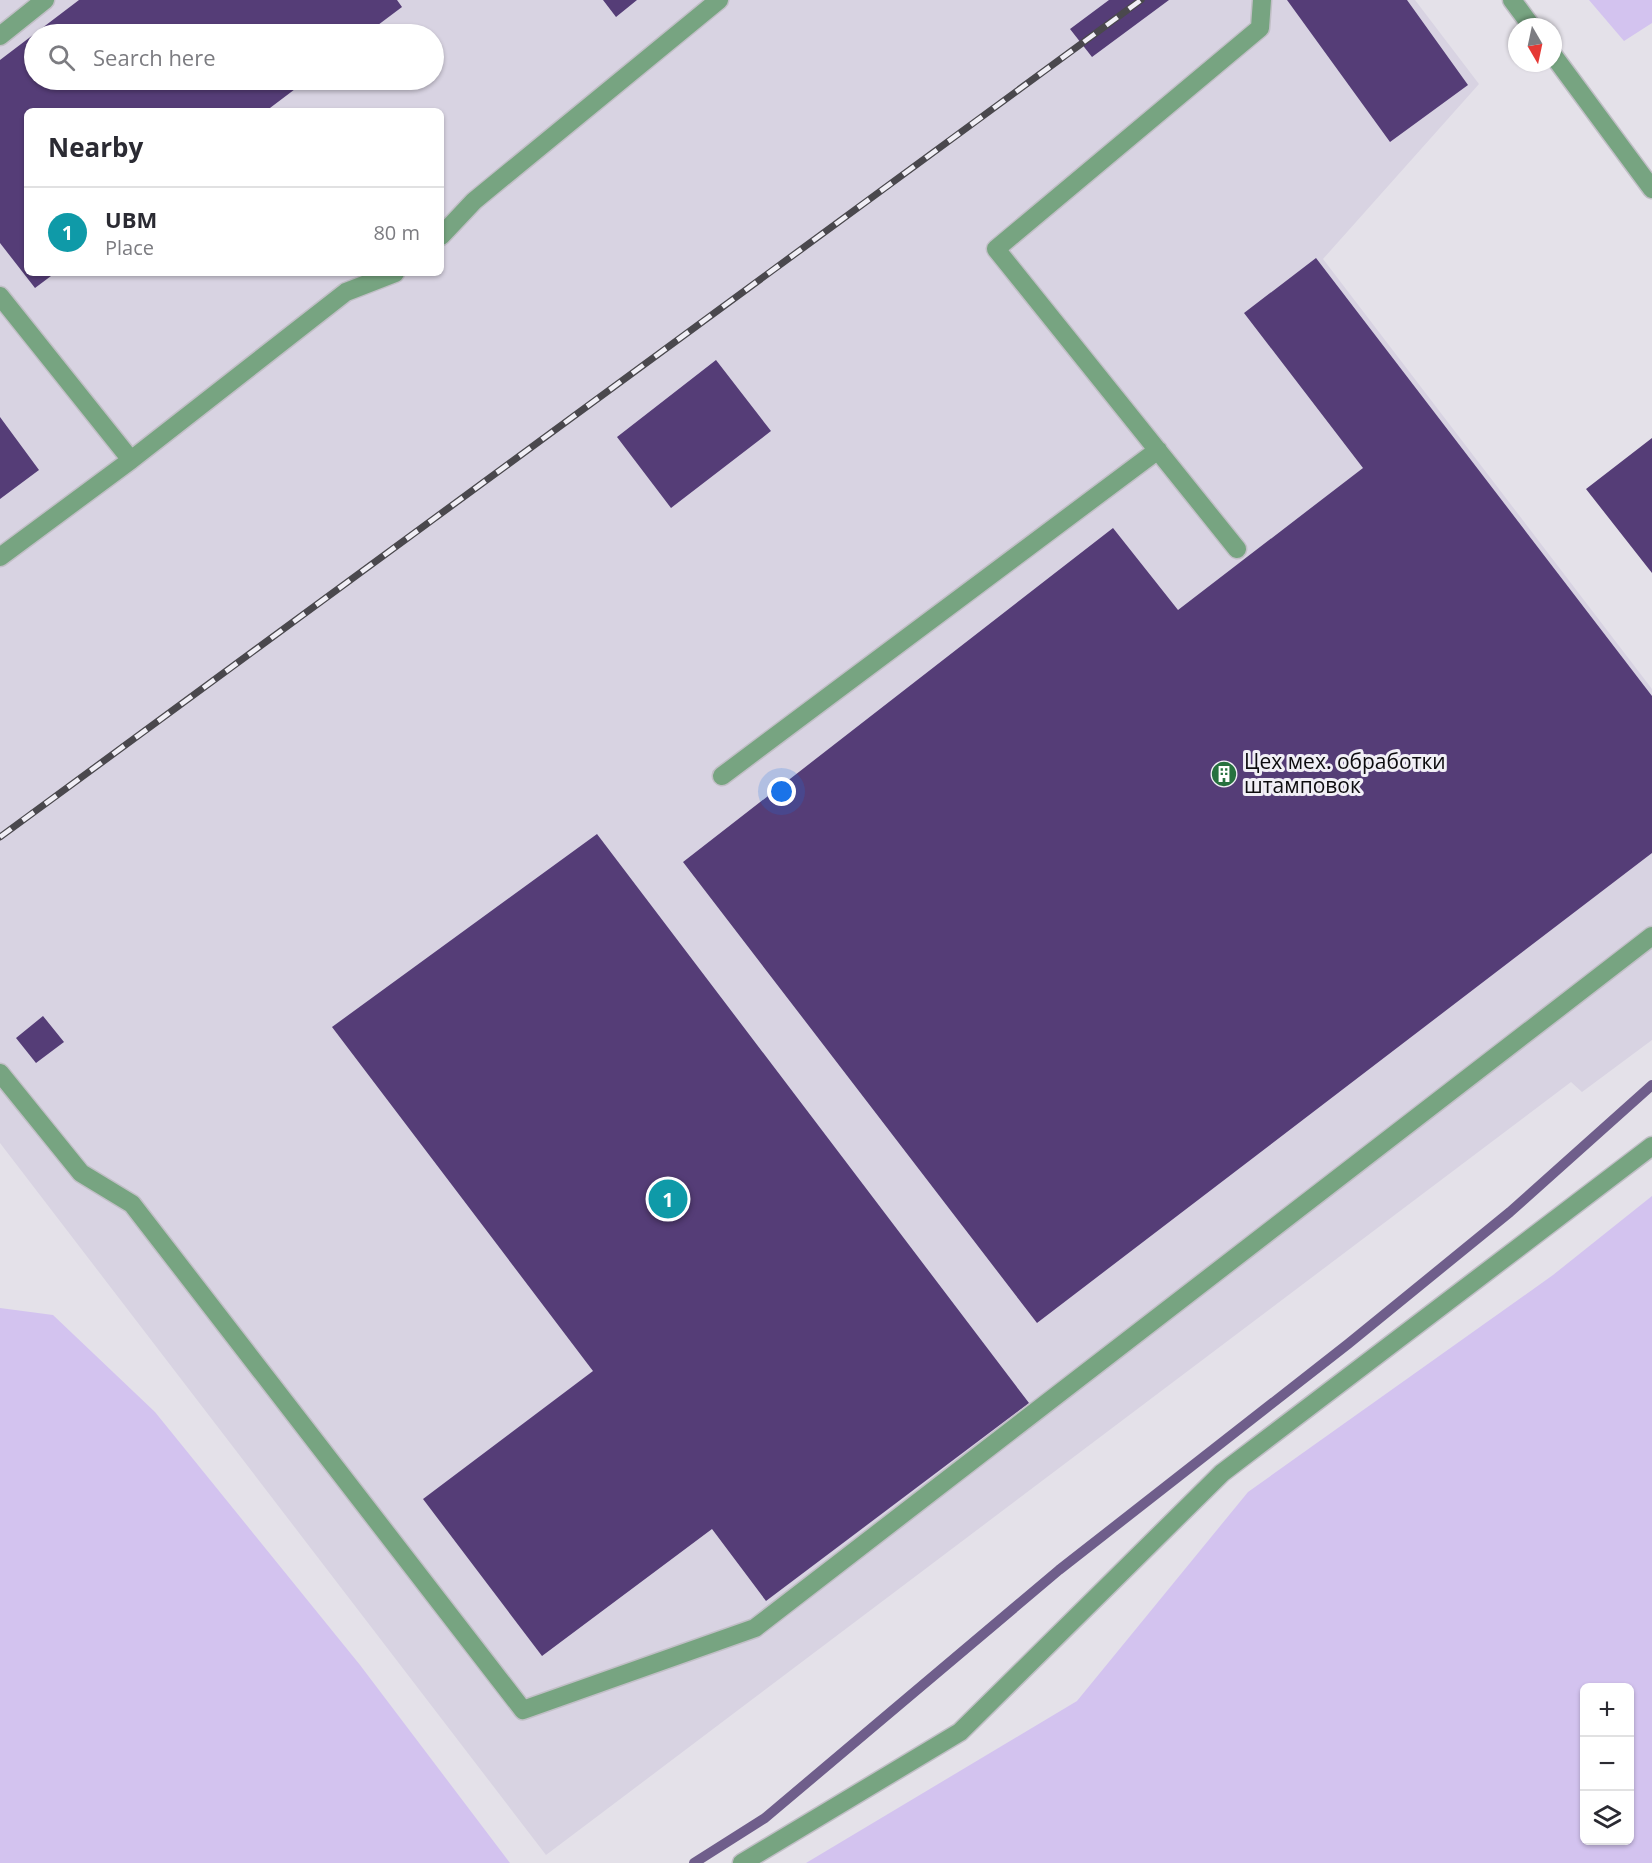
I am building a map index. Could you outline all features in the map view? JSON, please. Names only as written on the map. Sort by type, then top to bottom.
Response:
[{"type":"street","points":[[0,36],[45,0]]},
{"type":"street","points":[[444,233],[474,201],[719,0]]},
{"type":"street","points":[[1237,549],[996,249],[1260,28],[1262,0]]},
{"type":"street","points":[[1512,0],[1525,18]]},
{"type":"street","points":[[1562,67],[1652,189]]},
{"type":"street","points":[[0,557],[131,460],[346,292],[387,276]]},
{"type":"street","points":[[0,296],[131,460]]},
{"type":"street","points":[[722,776],[1158,450]]},
{"type":"street","points":[[0,1073],[81,1173],[132,1204],[523,1710],[755,1628],[1652,936]]},
{"type":"street","points":[[742,1863],[960,1732],[1222,1473],[1652,1146]]},
{"type":"shaded area","points":[[0,0],[1415,0],[1479,84],[1323,259],[1652,689],[1652,1040],[1582,1092],[1571,1082],[546,1855],[0,1143]]},
{"type":"shaded area","points":[[1589,0],[1652,0],[1652,23],[1624,41]]},
{"type":"shaded area","points":[[1652,1196],[1652,1863],[806,1863],[1077,1701],[1248,1492],[1553,1275]]},
{"type":"shaded area","points":[[0,1308],[53,1315],[155,1412],[360,1665],[510,1863],[0,1863]]},
{"type":"building","points":[[79,0],[397,0],[402,7],[379,24],[47,24]]},
{"type":"building","points":[[603,0],[637,0],[616,17]]},
{"type":"building","points":[[1109,0],[1169,0],[1092,57],[1070,29]]},
{"type":"building","points":[[1287,0],[1407,0],[1468,85],[1390,142]]},
{"type":"building","points":[[24,42],[24,90],[294,90],[270,108],[24,108],[24,274],[0,243],[0,60]]},
{"type":"building","name":"Цех мех. обработки штамповок","points":[[1316,258],[1652,696],[1652,853],[1037,1323],[683,862],[1113,528],[1178,610],[1363,468],[1244,313]]},
{"type":"building","points":[[26,276],[51,276],[35,288]]},
{"type":"building","points":[[716,360],[771,431],[671,508],[617,437]]},
{"type":"building","points":[[0,417],[39,470],[0,499]]},
{"type":"building","points":[[1652,438],[1652,573],[1586,489]]},
{"type":"building","points":[[597,834],[1029,1403],[766,1601],[712,1529],[542,1656],[423,1499],[593,1371],[332,1027]]},
{"type":"building","points":[[43,1016],[64,1042],[36,1063],[16,1038]]},
{"type":"waterway","points":[[694,1863],[765,1818],[1059,1570],[1348,1344],[1510,1212],[1652,1085]]},
{"type":"railway","points":[[0,837],[1141,0]]},
{"type":"place","name":"Цех мех. обработки штамповок","points":[[1224,774]]},
{"type":"place","name":"UBM","points":[[668,1199]]}]
